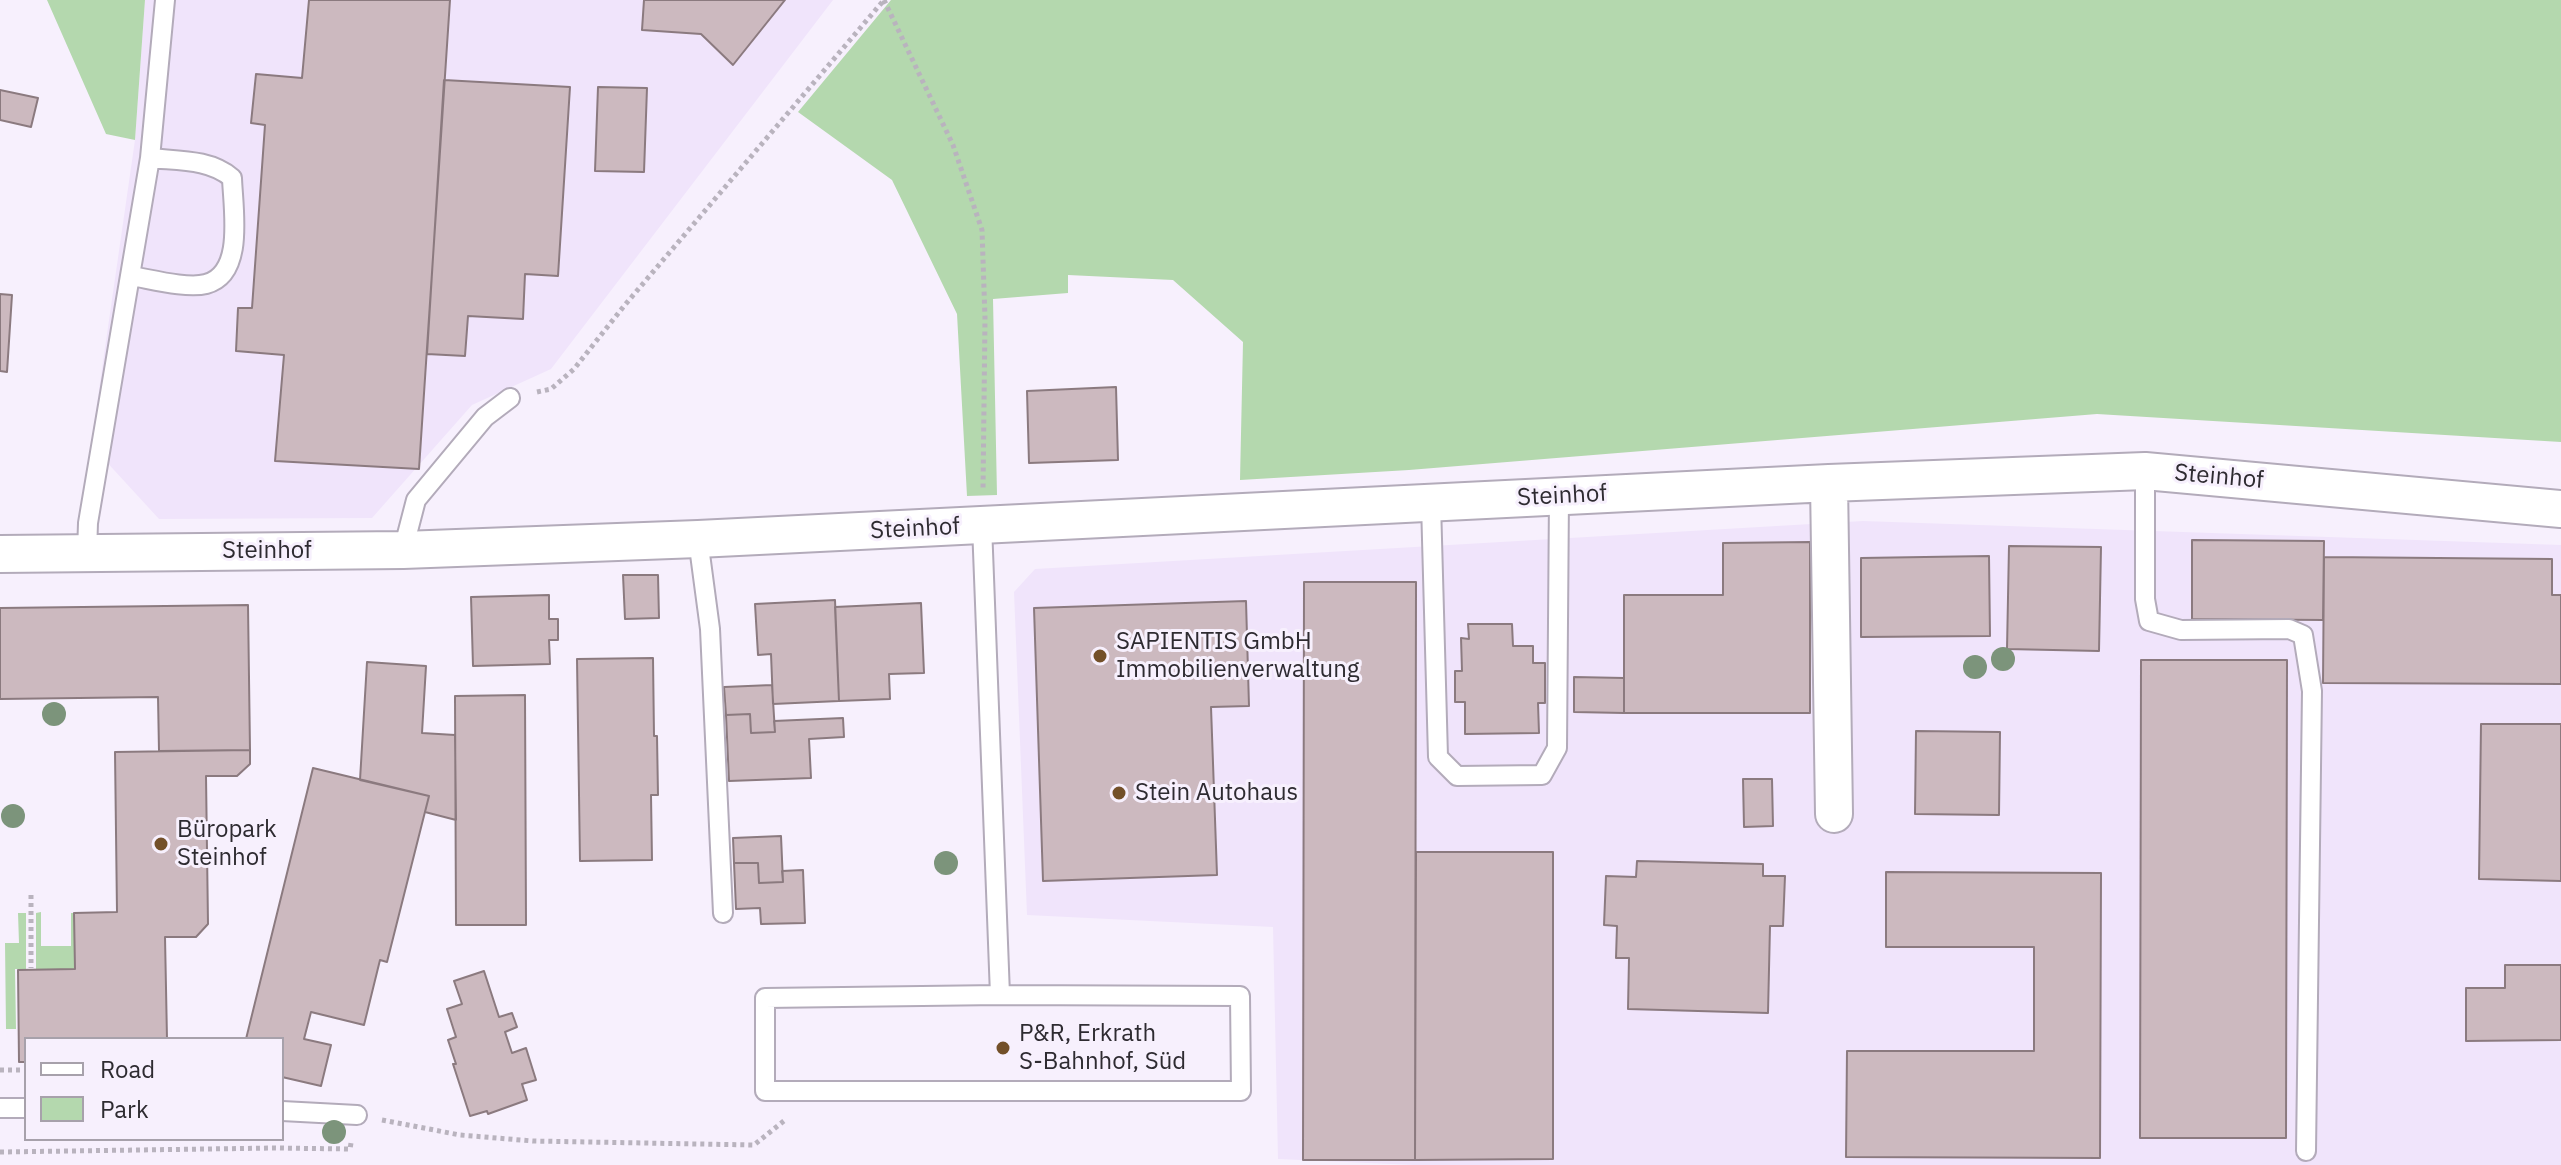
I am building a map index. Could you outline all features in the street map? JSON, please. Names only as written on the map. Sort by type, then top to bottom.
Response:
[{"type":"street","name":"Steinhof","points":[[0,554],[403,550],[698,539],[1829,483],[2145,471],[2561,509]]},
{"type":"street","points":[[1829,483],[1834,814]]},
{"type":"lane","points":[[87,553],[88,523],[150,158],[165,0]]},
{"type":"lane","points":[[131,276],[203,285],[221,278],[233,257],[232,178],[221,168],[208,164],[150,158]]},
{"type":"lane","points":[[403,550],[416,500],[485,417],[510,398]]},
{"type":"lane","points":[[2145,471],[2145,599],[2149,621],[2181,630],[2289,629],[2303,635],[2312,691],[2306,1151]]},
{"type":"lane","points":[[1431,503],[1438,757],[1457,776],[1542,775],[1557,748],[1559,496]]},
{"type":"lane","points":[[982,525],[1000,995]]},
{"type":"lane","points":[[698,539],[710,629],[723,913]]},
{"type":"lane","points":[[1000,995],[1240,996],[1241,1091],[765,1091],[765,998],[1000,995]]},
{"type":"lane","points":[[0,1108],[24,1108]]},
{"type":"lane","points":[[284,1111],[357,1115]]},
{"type":"path","points":[[510,398],[551,389],[574,369],[884,0],[953,145],[982,230],[985,318],[982,525]]},
{"type":"path","points":[[31,895],[31,968]]},
{"type":"path","points":[[0,1070],[24,1070]]},
{"type":"path","points":[[357,1115],[460,1135],[519,1140],[754,1145],[820,1091]]},
{"type":"path","points":[[0,1152],[350,1149],[351,1142]]},
{"type":"path","points":[[275,1148],[275,1157]]},
{"type":"shaded area","points":[[145,0],[833,0],[551,369],[472,405],[372,518],[159,519],[91,445],[135,140]]},
{"type":"shaded area","points":[[1863,521],[2561,545],[2561,1165],[1414,1165],[1278,1159],[1273,927],[1027,915],[1014,592],[1035,569]]},
{"type":"green space","points":[[47,0],[145,0],[135,140],[106,134]]},
{"type":"green space","points":[[891,0],[2561,0],[2561,442],[2097,414],[1409,470],[1240,480],[1243,342],[1173,280],[1068,275],[1068,293],[993,299],[997,495],[967,496],[957,314],[892,180],[798,112]]},
{"type":"green space","points":[[41,912],[41,946],[71,946],[71,913],[74,913],[74,969],[36,969],[36,913]]},
{"type":"green space","points":[[18,913],[26,913],[26,969],[15,969],[16,1029],[6,1029],[5,943],[19,943]]},
{"type":"building","points":[[309,0],[450,0],[419,469],[275,461],[284,355],[236,351],[238,308],[252,308],[265,125],[251,123],[256,74],[302,78]]},
{"type":"building","points":[[644,0],[785,0],[733,65],[701,34],[642,30]]},
{"type":"building","points":[[444,80],[570,87],[558,276],[525,274],[523,319],[468,316],[465,356],[427,354]]},
{"type":"building","points":[[598,87],[647,88],[644,172],[595,171]]},
{"type":"building","points":[[0,90],[38,98],[31,127],[0,120]]},
{"type":"building","points":[[0,294],[12,295],[7,372],[0,371]]},
{"type":"building","points":[[1116,387],[1118,460],[1029,463],[1027,391]]},
{"type":"building","points":[[2192,540],[2324,541],[2323,620],[2192,619]]},
{"type":"building","points":[[1810,542],[1810,713],[1624,713],[1624,595],[1723,595],[1723,543]]},
{"type":"building","points":[[2009,546],[2101,547],[2099,651],[2007,649]]},
{"type":"building","points":[[1989,556],[1990,636],[1861,637],[1861,558]]},
{"type":"building","points":[[2324,557],[2552,559],[2552,595],[2561,595],[2561,684],[2323,683]]},
{"type":"building","points":[[623,575],[658,575],[659,618],[625,619]]},
{"type":"building","points":[[1304,582],[1416,582],[1415,1160],[1303,1160]]},
{"type":"building","points":[[549,595],[549,619],[558,619],[558,640],[549,640],[550,664],[473,666],[471,597]]},
{"type":"building","points":[[835,600],[839,701],[773,704],[771,654],[758,655],[755,604]]},
{"type":"building","points":[[1246,601],[1249,706],[1211,707],[1217,875],[1043,881],[1034,608]]},
{"type":"building","points":[[921,603],[924,673],[889,674],[890,699],[839,701],[835,607]]},
{"type":"building","name":"Büropark Steinhof","points":[[248,605],[250,750],[159,751],[158,697],[0,699],[0,608]]},
{"type":"building","points":[[1468,624],[1512,624],[1513,646],[1533,646],[1533,663],[1545,663],[1545,703],[1538,703],[1539,733],[1465,734],[1465,702],[1455,702],[1455,671],[1462,671],[1461,638],[1469,639]]},
{"type":"building","points":[[653,658],[658,795],[651,795],[652,860],[580,861],[577,659]]},
{"type":"building","points":[[2141,660],[2287,660],[2286,1138],[2140,1138]]},
{"type":"building","points":[[367,662],[426,666],[422,733],[455,735],[456,820],[425,812],[429,796],[360,780]]},
{"type":"building","points":[[1574,677],[1624,678],[1624,713],[1574,712]]},
{"type":"building","points":[[772,685],[775,732],[751,733],[750,714],[726,715],[724,687]]},
{"type":"building","points":[[525,695],[526,925],[456,925],[455,696]]},
{"type":"building","points":[[750,714],[751,733],[775,732],[774,721],[843,718],[844,737],[809,739],[811,778],[729,781],[726,715]]},
{"type":"building","points":[[2481,724],[2561,724],[2561,881],[2479,879]]},
{"type":"building","points":[[1916,731],[2000,732],[1999,815],[1915,814]]},
{"type":"building","name":"Büropark Steinhof","points":[[250,750],[250,764],[237,776],[206,776],[208,924],[196,937],[165,937],[167,1037],[24,1037],[24,1062],[19,1062],[18,970],[75,969],[74,913],[117,912],[115,752]]},
{"type":"building","points":[[313,768],[429,796],[387,962],[380,960],[364,1025],[311,1012],[304,1039],[331,1045],[321,1086],[284,1077],[284,1037],[246,1037]]},
{"type":"building","points":[[1743,779],[1772,779],[1773,826],[1744,827]]},
{"type":"building","points":[[781,836],[783,882],[759,883],[758,863],[734,863],[733,838]]},
{"type":"building","points":[[1416,852],[1553,852],[1553,1159],[1415,1160]]},
{"type":"building","points":[[1637,861],[1763,864],[1763,876],[1785,876],[1783,926],[1770,926],[1768,1013],[1628,1009],[1629,958],[1616,958],[1617,926],[1604,925],[1606,876],[1636,877]]},
{"type":"building","points":[[734,863],[758,863],[759,883],[783,882],[782,871],[803,870],[805,923],[761,924],[760,908],[736,909]]},
{"type":"building","points":[[1886,872],[2101,873],[2100,1158],[1846,1157],[1847,1051],[2034,1051],[2034,947],[1886,947]]},
{"type":"building","points":[[2505,965],[2561,965],[2561,1040],[2466,1041],[2466,988],[2505,988]]},
{"type":"building","points":[[484,971],[499,1017],[512,1013],[517,1027],[505,1032],[512,1053],[526,1048],[536,1080],[522,1084],[527,1100],[488,1114],[487,1111],[470,1116],[453,1064],[456,1064],[448,1040],[456,1037],[447,1009],[462,1004],[454,981]]},
{"type":"place","name":"SAPIENTIS GmbH Immobilienverwaltung","points":[[1100,656]]},
{"type":"place","name":"Stein Autohaus","points":[[1119,793]]},
{"type":"place","name":"Büropark Steinhof","points":[[161,844]]},
{"type":"place","name":"P&R, Erkrath S-Bahnhof, Süd","points":[[1003,1048]]}]
